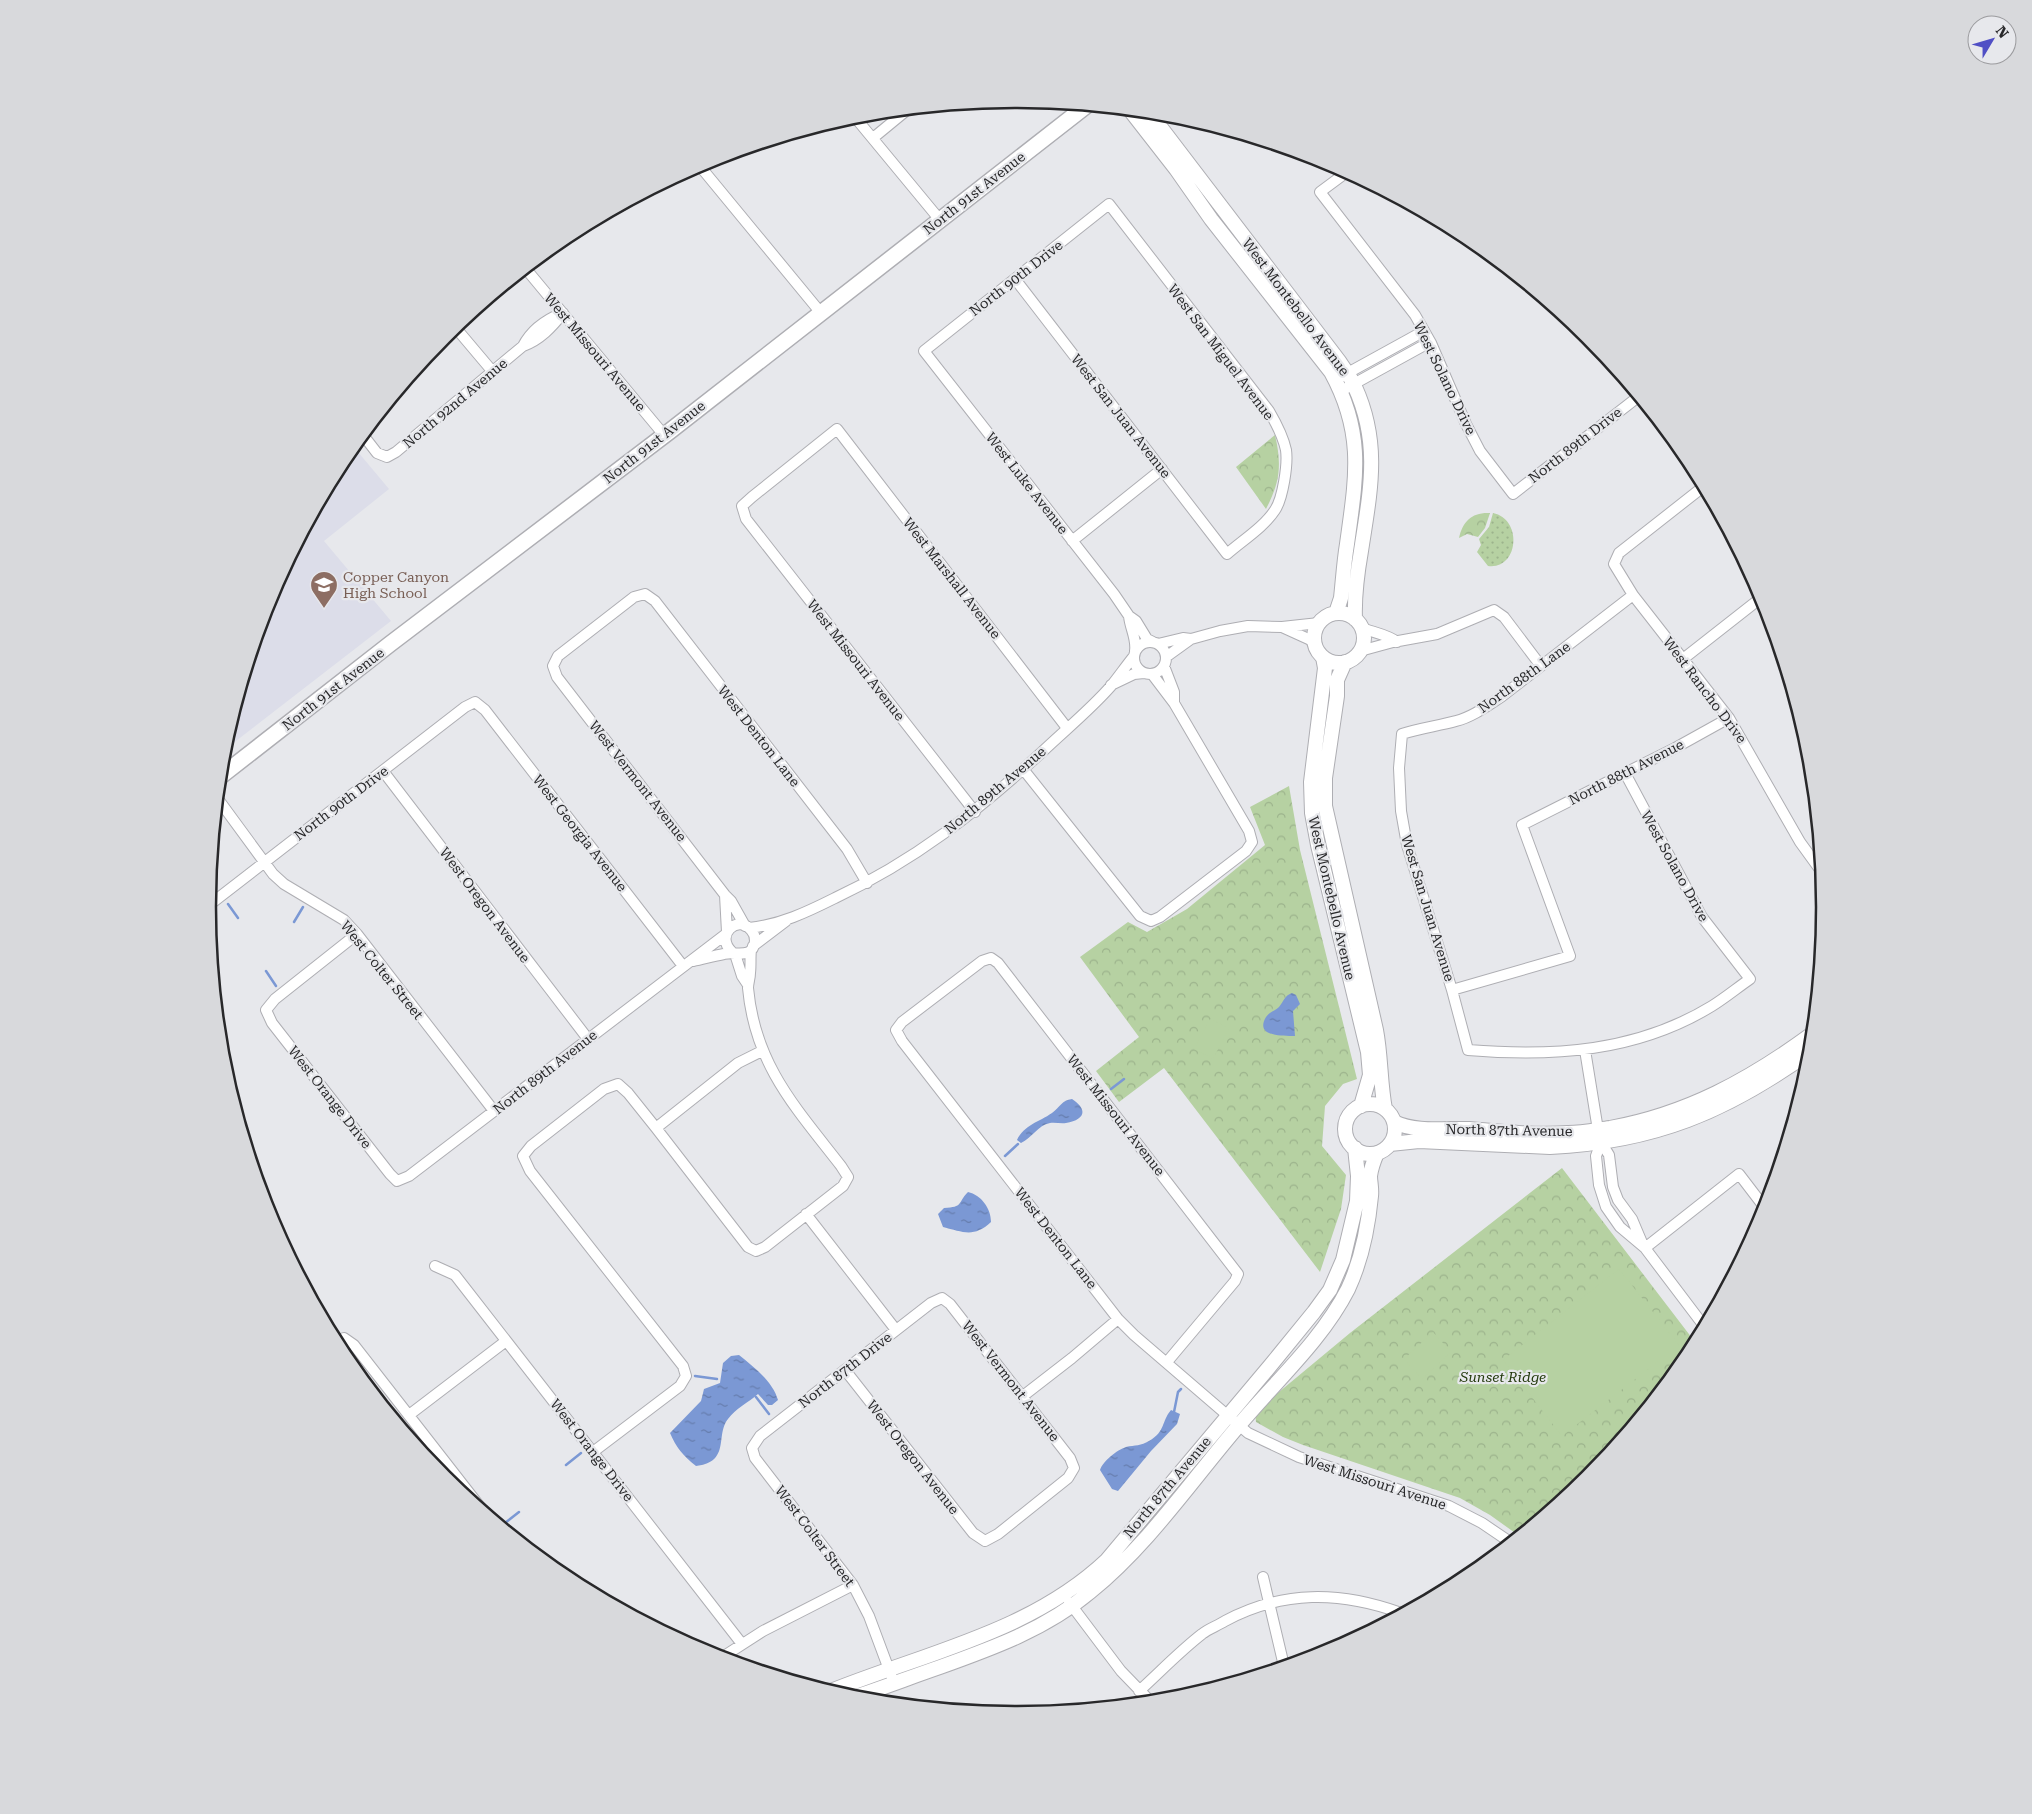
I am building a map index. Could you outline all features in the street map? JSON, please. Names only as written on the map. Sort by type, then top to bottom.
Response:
[{"type":"main road","name":"North 91st Avenue","points":[[229,770],[664,435],[1081,110]]},
{"type":"street","points":[[872,138],[898,116]]},
{"type":"street","name":"West Montebello Avenue","points":[[1135,117],[1344,382],[1354,433],[1356,477],[1343,569],[1341,598],[1336,613]]},
{"type":"street","name":"West Montebello Avenue","points":[[1155,120],[1344,382],[1369,430],[1372,456],[1371,480],[1356,584],[1358,624]]},
{"type":"street","points":[[860,123],[940,220]]},
{"type":"street","points":[[704,171],[821,313]]},
{"type":"street","name":"West Solano Drive","points":[[1341,177],[1320,192],[1414,315],[1430,342],[1480,451],[1513,494]]},
{"type":"street","name":"North 90th Drive","points":[[924,351],[1108,204]]},
{"type":"street","name":"West San Miguel Avenue","points":[[1108,204],[1269,411],[1280,430],[1286,451],[1282,494],[1276,509],[1264,523],[1227,554]]},
{"type":"street","name":"West Missouri Avenue","points":[[530,272],[664,435]]},
{"type":"street","name":"West San Juan Avenue","points":[[1015,279],[1227,554]]},
{"type":"street","name":"North 92nd Avenue","points":[[367,440],[377,453],[387,457],[396,452],[523,346],[528,336],[549,319],[563,313]]},
{"type":"street","points":[[1344,382],[1424,331]]},
{"type":"street","points":[[461,333],[493,372]]},
{"type":"street","points":[[1344,382],[1430,342]]},
{"type":"street","name":"West Luke Avenue","points":[[924,351],[1129,616],[1136,621],[1147,639],[1155,643]]},
{"type":"street","name":"North 89th Drive","points":[[1513,494],[1634,400]]},
{"type":"street","name":"West Missouri Avenue","points":[[837,429],[742,506],[746,518],[974,812]]},
{"type":"street","name":"West Marshall Avenue","points":[[837,429],[1068,728]]},
{"type":"street","points":[[1072,540],[1162,469]]},
{"type":"street","name":"West Rancho Drive","points":[[1698,491],[1619,553],[1614,564],[1633,595],[1729,718],[1800,842],[1814,862]]},
{"type":"street","name":"West Denton Lane","points":[[552,666],[558,656],[634,597],[645,594],[661,609],[847,848],[867,883]]},
{"type":"street","name":"North 88th Lane","points":[[1402,734],[1457,721],[1478,712],[1501,697],[1633,595]]},
{"type":"street","points":[[1683,659],[1755,602]]},
{"type":"street","points":[[1360,651],[1437,634],[1494,610],[1504,617],[1540,666]]},
{"type":"street","points":[[1358,624],[1363,643],[1360,651],[1352,659],[1338,662],[1323,657],[1315,642],[1316,629],[1319,622],[1336,613],[1346,614],[1358,624],[1382,636],[1391,636],[1397,642]]},
{"type":"street","name":"West Luke Avenue","points":[[1129,616],[1130,626],[1136,643],[1135,653]]},
{"type":"street","points":[[1282,628],[1319,622]]},
{"type":"street","points":[[1023,769],[1140,916],[1151,921],[1160,917],[1246,851],[1252,842],[1249,831],[1174,703],[1148,673],[1136,666],[1135,653],[1143,644],[1183,638],[1192,639],[1248,626],[1282,628],[1315,642]]},
{"type":"street","points":[[1148,673],[1161,670],[1165,662],[1192,639]]},
{"type":"street","points":[[1155,643],[1162,647],[1174,692],[1174,703]]},
{"type":"street","name":"North 89th Avenue","points":[[747,927],[787,921],[867,883],[896,867],[974,812],[1068,728],[1112,685],[1135,653]]},
{"type":"street","name":"West Montebello Avenue","points":[[1323,657],[1325,668],[1310,782],[1312,813],[1368,1052],[1370,1075],[1361,1106]]},
{"type":"street","name":"West Montebello Avenue","points":[[1345,662],[1337,680],[1326,778],[1325,806],[1376,1030],[1380,1051],[1382,1092],[1386,1109]]},
{"type":"street","name":"West Vermont Avenue","points":[[552,666],[557,676],[731,901],[747,927]]},
{"type":"street","name":"North 89th Avenue","points":[[1112,685],[1122,682],[1134,674],[1148,673]]},
{"type":"street","name":"North 90th Drive","points":[[216,899],[465,707],[475,702]]},
{"type":"street","name":"West Georgia Avenue","points":[[475,702],[485,710],[687,964]]},
{"type":"street","name":"North 88th Avenue","points":[[1452,990],[1570,956],[1522,825],[1625,774],[1729,718]]},
{"type":"street","name":"West San Juan Avenue","points":[[1402,734],[1399,768],[1401,811],[1407,845],[1452,990],[1468,1050],[1513,1054],[1585,1050]]},
{"type":"street","name":"West Oregon Avenue","points":[[383,771],[588,1039]]},
{"type":"street","name":"West Solano Drive","points":[[1585,1050],[1609,1046],[1666,1029],[1712,1006],[1750,979],[1702,918],[1625,774]]},
{"type":"street","name":"West Colter Street","points":[[223,805],[273,874],[284,884],[344,920],[357,934],[494,1111]]},
{"type":"street","points":[[725,895],[726,945],[733,953],[742,976],[748,985]]},
{"type":"street","name":"North 89th Avenue","points":[[752,948],[787,921]]},
{"type":"street","points":[[594,1452],[680,1386],[686,1376],[684,1366],[530,1170],[523,1156],[531,1146],[604,1089],[618,1084],[628,1093],[748,1246],[756,1251],[765,1247],[842,1186],[848,1177],[784,1093],[762,1052],[751,1008],[748,985],[754,934],[747,927],[737,925],[726,933]]},
{"type":"street","name":"North 89th Avenue","points":[[397,1181],[409,1176],[726,933]]},
{"type":"street","name":"West Orange Drive","points":[[357,934],[275,999],[266,1010],[272,1023],[397,1181]]},
{"type":"street","points":[[733,953],[746,954],[752,948]]},
{"type":"street","name":"North 89th Avenue","points":[[687,964],[733,953]]},
{"type":"street","name":"West Missouri Avenue","points":[[991,958],[998,963],[1016,986],[1238,1274],[1235,1281],[1167,1362]]},
{"type":"street","name":"West Denton Lane","points":[[991,958],[982,961],[902,1022],[896,1030],[902,1041],[1118,1319],[1239,1425]]},
{"type":"street","name":"North 87th Avenue","points":[[1390,1144],[1419,1141],[1550,1146],[1600,1136],[1709,1098],[1744,1080],[1804,1040]]},
{"type":"street","points":[[1585,1050],[1600,1136],[1609,1155],[1613,1187],[1622,1206],[1632,1219],[1645,1248],[1700,1320]]},
{"type":"street","points":[[656,1128],[738,1063],[762,1052]]},
{"type":"street","name":"North 87th Avenue","points":[[1394,1122],[1419,1129],[1454,1128],[1600,1136],[1639,1136],[1672,1127],[1708,1112],[1758,1088],[1801,1058]]},
{"type":"street","points":[[1374,1104],[1386,1109],[1394,1122],[1395,1130],[1390,1144],[1377,1153],[1369,1154],[1355,1148],[1347,1136],[1346,1123],[1352,1112],[1361,1106],[1374,1104]]},
{"type":"street","points":[[1600,1136],[1596,1156],[1599,1185],[1606,1207],[1620,1228],[1645,1248]]},
{"type":"street","name":"North 87th Avenue","points":[[846,1688],[892,1677],[997,1646],[1044,1624],[1107,1560],[1314,1312],[1330,1290],[1343,1260],[1357,1201],[1358,1176],[1355,1148]]},
{"type":"street","name":"North 87th Avenue","points":[[1068,1600],[1089,1593],[1132,1553],[1172,1508],[1333,1314],[1347,1290],[1359,1263],[1366,1236],[1372,1193],[1370,1175],[1377,1153]]},
{"type":"street","points":[[1645,1248],[1740,1174],[1760,1201]]},
{"type":"street","points":[[1610,1214],[1622,1206]]},
{"type":"street","points":[[806,1214],[896,1330]]},
{"type":"street","name":"West Orange Drive","points":[[434,1266],[455,1275],[742,1644]]},
{"type":"street","name":"West Vermont Avenue","points":[[942,1298],[950,1304],[1022,1396],[1070,1458],[1074,1468]]},
{"type":"street","name":"North 87th Drive","points":[[752,1448],[760,1436],[931,1303],[942,1298]]},
{"type":"street","points":[[1022,1396],[1072,1358],[1118,1319]]},
{"type":"street","points":[[409,1415],[506,1341]]},
{"type":"street","points":[[345,1342],[354,1345],[459,1480]]},
{"type":"street","name":"West Oregon Avenue","points":[[845,1370],[973,1533],[985,1541],[998,1534],[1068,1478],[1074,1468]]},
{"type":"street","name":"West Missouri Avenue","points":[[1239,1425],[1248,1433],[1299,1457],[1449,1506],[1482,1523],[1505,1539]]},
{"type":"street","name":"West Colter Street","points":[[752,1448],[756,1458],[853,1585],[869,1616],[892,1677]]},
{"type":"street","points":[[1263,1577],[1283,1660]]},
{"type":"street","points":[[728,1653],[763,1631],[853,1585]]},
{"type":"street","points":[[1139,1690],[1203,1634],[1240,1613],[1269,1603],[1313,1596],[1331,1596],[1360,1600],[1394,1611]]},
{"type":"street","points":[[1068,1600],[1103,1648],[1145,1696]]},
{"type":"street","name":"North 87th Avenue","points":[[864,1692],[892,1677]]},
{"type":"shaded area","name":"Copper Canyon High School","points":[[359,453],[389,489],[324,541],[391,621],[234,742],[259,650],[277,601],[299,553],[324,507]]},
{"type":"green space","points":[[1275,435],[1279,455],[1277,482],[1266,509],[1236,467]]},
{"type":"green space","points":[[1490,513],[1485,528],[1478,537],[1467,534],[1459,538],[1463,527],[1469,519],[1478,514]]},
{"type":"green space","points":[[1493,513],[1503,517],[1509,524],[1513,533],[1513,543],[1511,553],[1506,560],[1498,565],[1488,566],[1477,552],[1481,545],[1479,539],[1489,527]]},
{"type":"green space","points":[[1289,786],[1300,850],[1357,1079],[1343,1084],[1325,1106],[1322,1146],[1346,1175],[1341,1209],[1320,1272],[1164,1068],[1119,1102],[1096,1071],[1139,1037],[1080,957],[1128,922],[1147,932],[1187,909],[1265,845],[1250,807]]},
{"type":"green space","points":[[1210,1019],[1229,1028],[1213,1059],[1194,1049]]},
{"type":"green space","name":"Sunset Ridge","points":[[1562,1168],[1690,1336],[1650,1394],[1617,1434],[1581,1472],[1543,1508],[1514,1532],[1490,1515],[1460,1498],[1303,1445],[1283,1437],[1256,1422],[1255,1412],[1350,1333]]},
{"type":"green space","points":[[1619,1269],[1679,1345],[1562,1436],[1503,1360]]},
{"type":"green space","points":[[1433,1332],[1451,1352],[1422,1379],[1404,1359]]},
{"type":"water","points":[[1292,993],[1296,995],[1300,1004],[1293,1011],[1295,1036],[1267,1032],[1263,1024],[1266,1017]]},
{"type":"water","points":[[1072,1099],[1081,1107],[1082,1111],[1077,1120],[1066,1123],[1046,1124],[1021,1143],[1017,1140],[1028,1127],[1052,1113],[1063,1102]]},
{"type":"water","points":[[968,1192],[981,1199],[987,1207],[991,1222],[974,1232],[962,1232],[943,1227],[938,1214],[944,1208],[955,1207]]},
{"type":"water","points":[[739,1355],[767,1381],[776,1393],[778,1400],[772,1405],[768,1405],[758,1394],[738,1409],[724,1425],[718,1454],[707,1463],[696,1466],[680,1451],[670,1433],[701,1401],[704,1389],[720,1383],[723,1363],[731,1356]]},
{"type":"water","points":[[1171,1410],[1180,1414],[1177,1424],[1151,1451],[1118,1491],[1112,1489],[1100,1470],[1104,1463],[1122,1448],[1143,1444],[1158,1434]]},
{"type":"waterway","points":[[228,904],[238,918]]},
{"type":"waterway","points":[[294,922],[303,907]]},
{"type":"waterway","points":[[266,971],[276,986]]},
{"type":"waterway","points":[[1111,1089],[1124,1079]]},
{"type":"waterway","points":[[1005,1156],[1018,1144]]},
{"type":"waterway","points":[[695,1376],[717,1379]]},
{"type":"waterway","points":[[1174,1412],[1178,1392],[1181,1389]]},
{"type":"waterway","points":[[756,1397],[769,1414]]},
{"type":"waterway","points":[[566,1465],[581,1453]]},
{"type":"waterway","points":[[506,1522],[519,1512]]},
{"type":"place","name":"Copper Canyon High School","points":[[324,609]]}]
